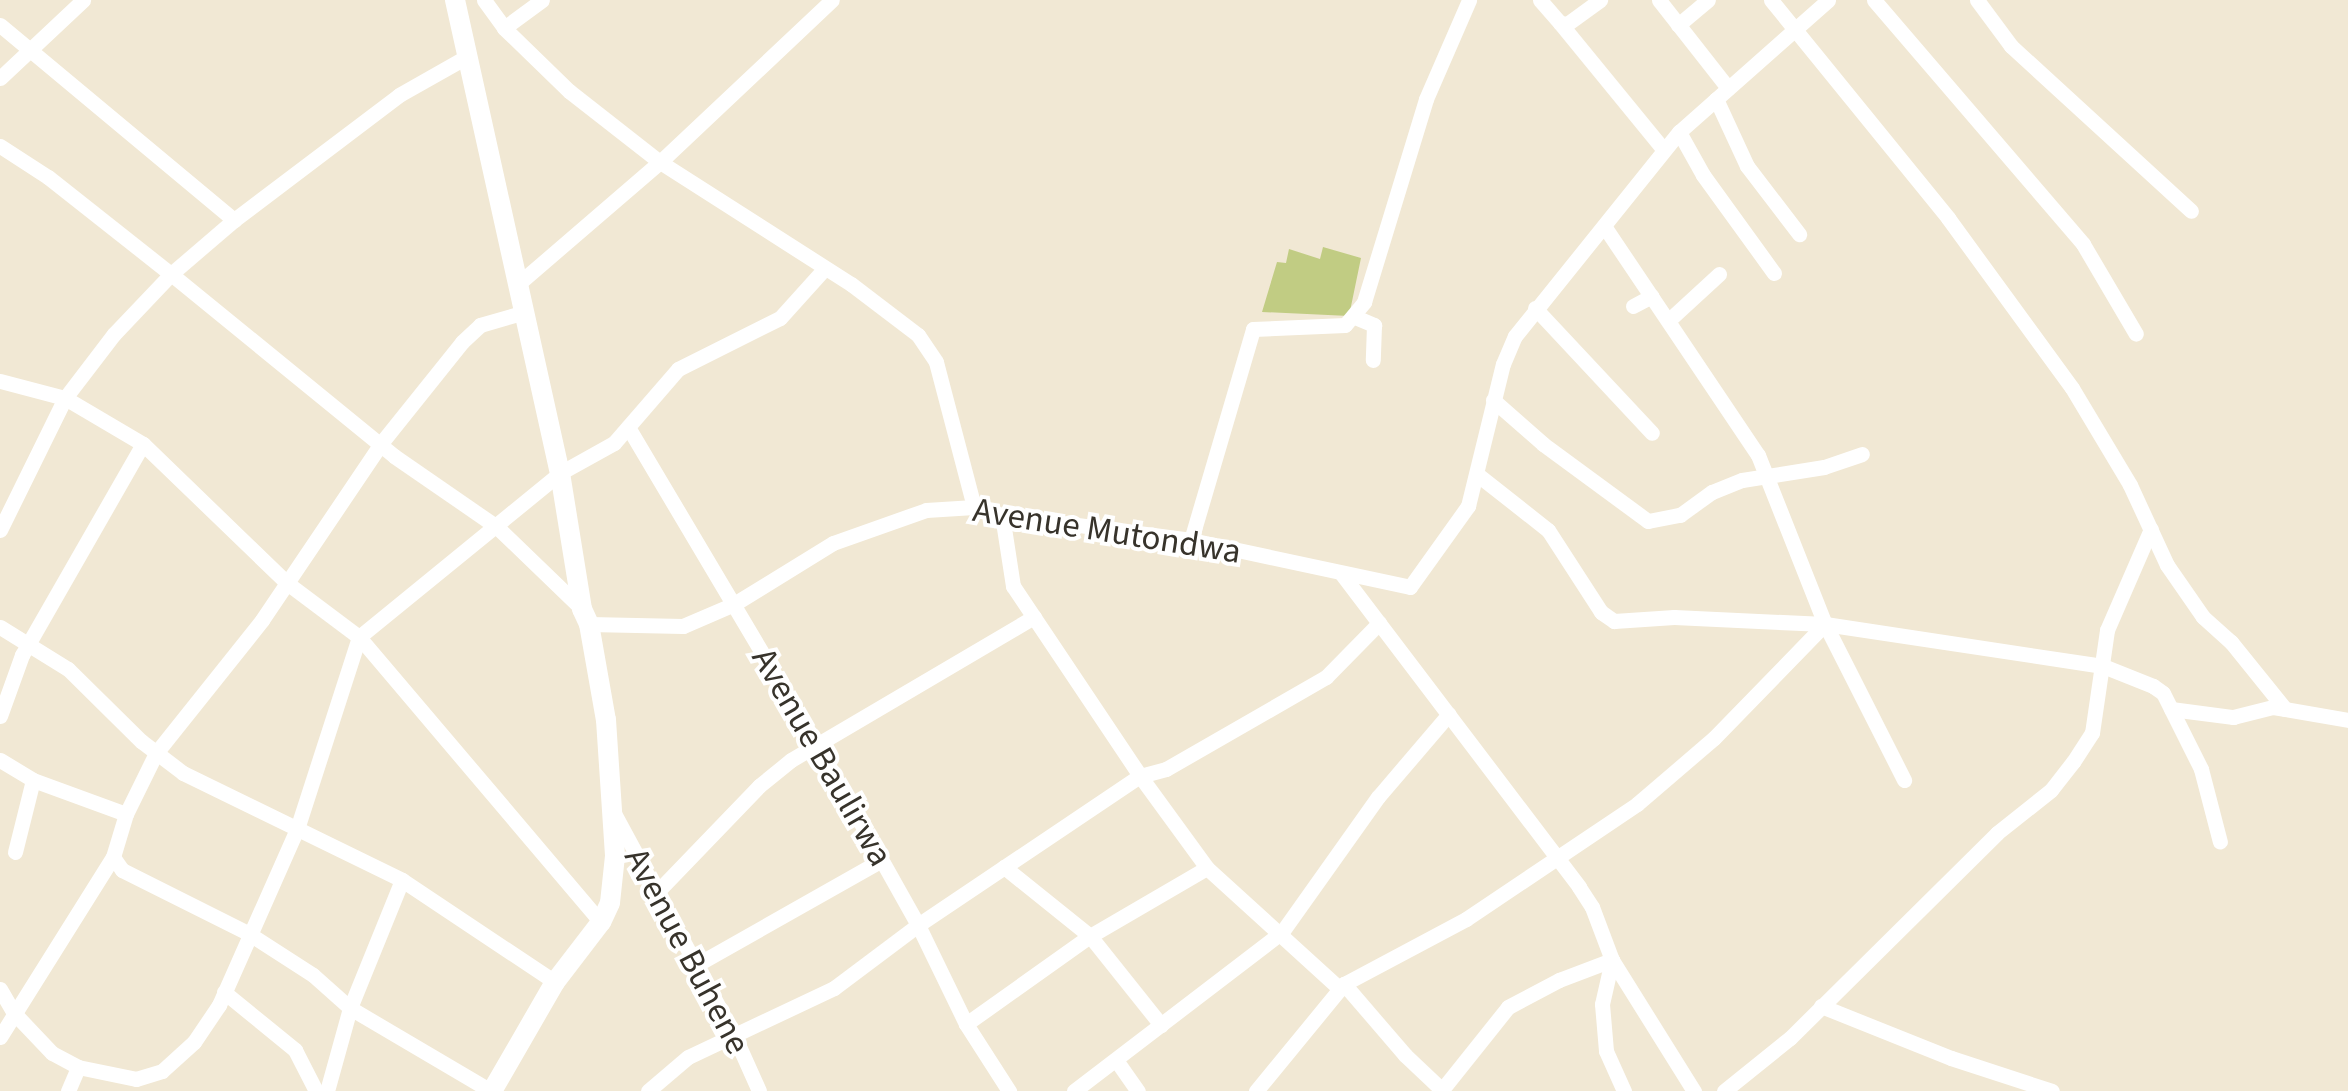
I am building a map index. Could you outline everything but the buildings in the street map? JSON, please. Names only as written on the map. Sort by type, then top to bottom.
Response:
[{"type":"main road","points":[[456,0],[560,473],[606,720],[613,811],[613,882],[601,922],[554,982],[492,1091]]},
{"type":"street","points":[[0,78],[83,0]]},
{"type":"street","points":[[484,0],[504,28],[569,90],[660,162],[865,294],[928,348],[974,507]]},
{"type":"street","points":[[504,28],[542,0]]},
{"type":"street","points":[[518,284],[660,162],[832,0]]},
{"type":"street","points":[[1192,540],[1253,329],[1346,326],[1356,317],[1364,302],[1426,99],[1466,7],[1481,0]]},
{"type":"street","points":[[1540,0],[1664,150]]},
{"type":"street","points":[[1560,23],[1573,22],[1600,0]]},
{"type":"street","points":[[1659,0],[1722,94],[1748,166],[1800,234]]},
{"type":"street","points":[[1678,25],[1708,0]]},
{"type":"street","points":[[1772,0],[1948,218],[2072,388],[2167,565],[2203,616],[2232,642],[2285,709]]},
{"type":"street","points":[[1828,0],[1679,132],[1535,308],[1507,350],[1478,475],[1541,522],[1570,560],[1601,612],[1614,621],[1674,617],[1825,624],[1871,635],[2103,666],[2158,688],[2201,769],[2220,842]]},
{"type":"street","points":[[1874,0],[2074,233],[2136,334]]},
{"type":"street","points":[[1977,0],[2011,46],[2191,211]]},
{"type":"street","points":[[0,25],[234,220]]},
{"type":"street","points":[[0,530],[65,398],[114,334],[172,274],[234,220],[399,95],[468,56]]},
{"type":"street","points":[[1679,132],[1703,175],[1774,273]]},
{"type":"street","points":[[0,146],[48,177],[172,274],[382,442],[394,456],[496,527],[586,616]]},
{"type":"street","points":[[1604,226],[1751,444],[1825,624],[1904,780]]},
{"type":"street","points":[[0,989],[14,1013],[52,1053],[78,1068],[138,1085],[162,1071],[194,1042],[224,992],[297,829],[359,637],[560,473],[602,452],[628,427],[664,380],[695,359],[780,318],[825,268]]},
{"type":"street","points":[[1669,320],[1719,274]]},
{"type":"street","points":[[1633,306],[1652,296]]},
{"type":"street","points":[[1535,308],[1652,433]]},
{"type":"street","points":[[0,1037],[114,858],[126,814],[156,753],[287,583],[382,442],[480,325],[524,312]]},
{"type":"street","points":[[1356,317],[1374,325],[1373,360]]},
{"type":"street","points":[[0,381],[65,398],[143,444],[287,583],[359,637],[601,922]]},
{"type":"street","points":[[1493,400],[1543,444],[1648,522],[1680,515],[1712,492],[1742,480],[1824,468],[1862,454]]},
{"type":"street","name":"Avenue Baulirwa","points":[[628,427],[818,746],[918,925],[966,1024],[1009,1091]]},
{"type":"street","points":[[0,716],[20,660],[143,444]]},
{"type":"street","name":"Avenue Mutondwa","points":[[586,616],[682,626],[734,604],[832,543],[926,510],[974,507],[1002,515],[1192,540],[1410,586],[1468,506],[1478,475]]},
{"type":"street","points":[[1002,515],[1013,586],[1140,776],[1207,868],[1342,987],[1442,1090],[1508,1007],[1559,980],[1612,960]]},
{"type":"street","points":[[1724,1091],[1821,1006],[1997,833],[2055,785],[2091,737],[2107,630],[2151,529]]},
{"type":"street","points":[[1341,573],[1592,907],[1612,960],[1694,1091]]},
{"type":"street","points":[[656,892],[759,786],[818,746],[1034,617]]},
{"type":"street","points":[[648,1091],[688,1057],[834,988],[918,925],[1140,776],[1166,769],[1326,676],[1379,623]]},
{"type":"street","points":[[1265,1088],[1342,987],[1466,920],[1637,804],[1676,771],[1825,624]]},
{"type":"street","points":[[0,627],[68,669],[156,753],[213,792],[402,880],[554,982]]},
{"type":"street","points":[[2172,709],[2234,716],[2285,709],[2348,720]]},
{"type":"street","points":[[1074,1091],[1282,932],[1378,797],[1449,714]]},
{"type":"street","points":[[0,760],[34,780],[126,814]]},
{"type":"street","points":[[14,852],[34,780]]},
{"type":"street","name":"Avenue Buhene","points":[[613,811],[734,1035],[759,1091]]},
{"type":"street","points":[[114,858],[122,870],[248,933],[313,975],[350,1008],[492,1091]]},
{"type":"street","points":[[696,965],[880,860]]},
{"type":"street","points":[[1004,867],[1090,936],[1161,1025]]},
{"type":"street","points":[[966,1024],[1090,936],[1207,868]]},
{"type":"street","points":[[327,1091],[350,1008],[402,880]]},
{"type":"street","points":[[1612,960],[1602,1004],[1606,1051],[1624,1091]]},
{"type":"street","points":[[224,992],[295,1050],[316,1091]]},
{"type":"street","points":[[1821,1006],[1952,1058],[2052,1091]]},
{"type":"street","points":[[1116,1060],[1138,1091]]},
{"type":"street","points":[[68,1091],[78,1068]]},
{"type":"green space","points":[[1323,247],[1361,258],[1349,316],[1262,312],[1277,262],[1286,263],[1289,249],[1320,259]]}]
